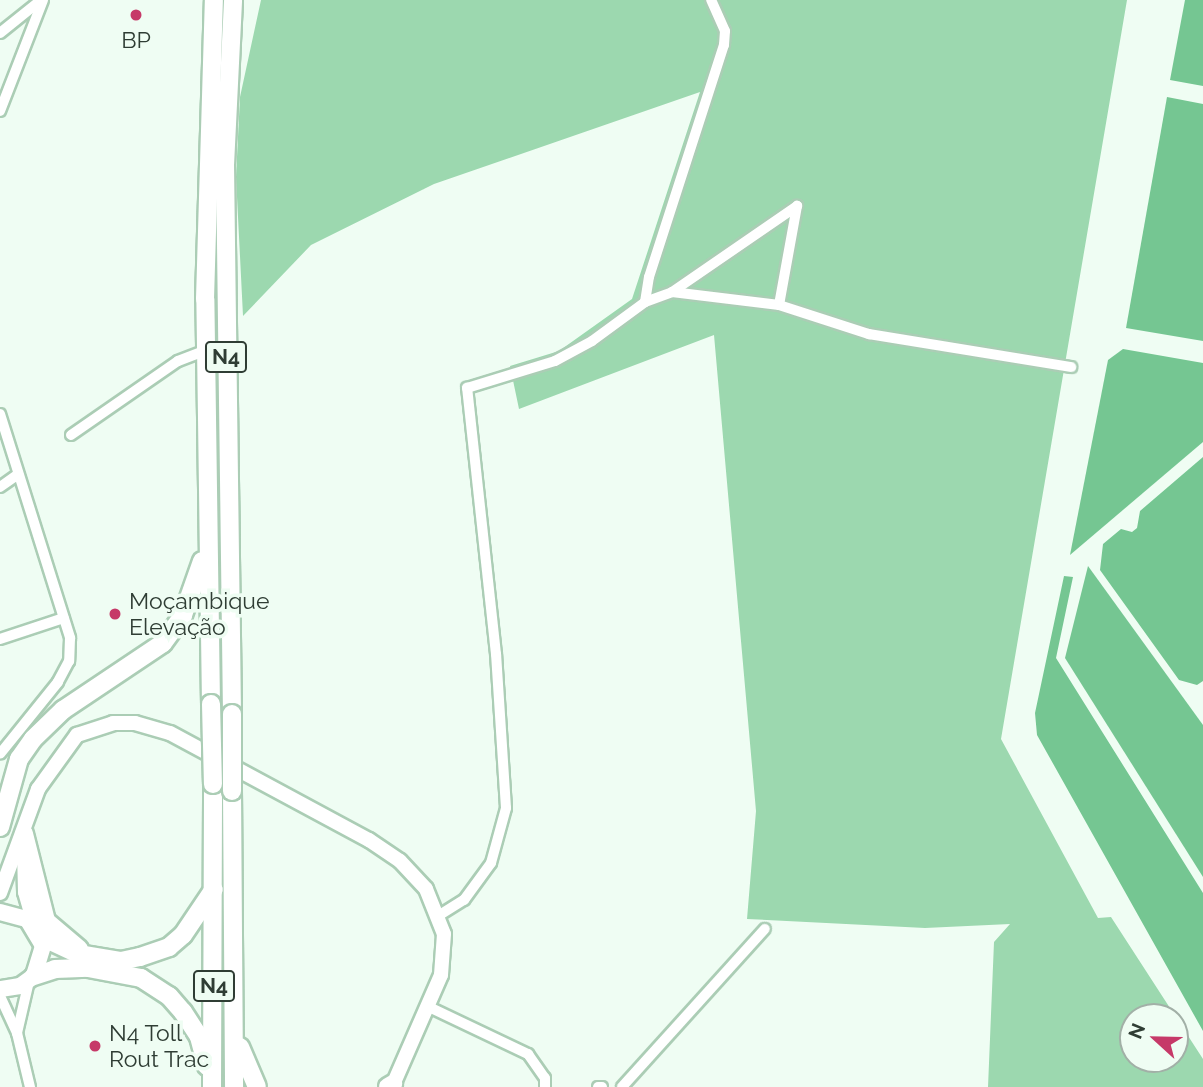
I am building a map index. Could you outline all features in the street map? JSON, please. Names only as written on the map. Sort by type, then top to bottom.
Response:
[{"type":"highway","name":"N4","points":[[212,1085],[214,785],[208,537],[206,174],[214,0]]},
{"type":"highway","name":"N4","points":[[233,0],[225,165],[234,1087]]},
{"type":"highway","points":[[0,827],[19,759],[33,739],[63,710],[146,657],[176,625],[196,586],[208,537]]},
{"type":"highway","points":[[24,834],[46,921],[71,946],[102,959]]},
{"type":"highway","points":[[38,931],[60,949],[121,961],[169,947],[183,936],[214,889]]},
{"type":"highway","points":[[31,978],[55,969],[110,969],[152,985],[169,996],[190,1021],[212,1085]]},
{"type":"highway","points":[[234,1016],[245,1066],[257,1087]]},
{"type":"main road","points":[[0,893],[24,834],[38,789],[62,750],[87,729],[135,723],[170,733],[369,840],[413,874],[438,916],[444,956],[429,1007],[391,1086]]},
{"type":"main road","points":[[0,989],[31,978],[43,957],[38,931],[24,892],[24,834]]},
{"type":"main road","points":[[0,912],[18,914],[38,931]]},
{"type":"street","points":[[0,33],[42,0]]},
{"type":"street","points":[[0,111],[42,0]]},
{"type":"street","points":[[646,302],[649,277],[724,46],[726,31],[711,0]]},
{"type":"street","points":[[438,916],[464,900],[491,863],[506,808],[496,654],[467,388],[522,375],[592,341],[646,302],[672,292],[797,206],[779,305]]},
{"type":"street","points":[[672,292],[779,305],[869,334],[1071,367]]},
{"type":"street","points":[[71,435],[178,361],[206,350]]},
{"type":"street","points":[[0,414],[17,475],[71,638],[69,661],[58,682],[0,754]]},
{"type":"street","points":[[0,487],[17,475]]},
{"type":"street","points":[[0,639],[64,618]]},
{"type":"street","points":[[622,1087],[765,929]]},
{"type":"street","points":[[17,1032],[31,978]]},
{"type":"street","points":[[0,996],[17,1032],[30,1087]]},
{"type":"street","points":[[429,1007],[528,1054],[536,1060],[545,1087]]},
{"type":"shaded area","points":[[261,0],[1127,0],[1001,739],[1098,918],[1111,917],[1167,1003],[1119,1003],[1119,1073],[1189,1073],[1189,1037],[1203,1059],[1203,1087],[988,1087],[994,942],[1010,924],[925,928],[747,919],[756,811],[714,335],[519,409],[510,366],[559,351],[632,299],[700,92],[434,184],[311,245],[243,316],[236,177],[240,97]]},
{"type":"shaded area","points":[[1185,0],[1203,0],[1203,86],[1170,80]]},
{"type":"shaded area","points":[[1167,97],[1203,104],[1203,341],[1126,328]]},
{"type":"shaded area","points":[[1123,349],[1203,363],[1203,442],[1070,555],[1108,360]]},
{"type":"shaded area","points":[[1203,457],[1203,681],[1197,685],[1179,680],[1100,570],[1103,544],[1121,529],[1132,532],[1137,528],[1140,511]]},
{"type":"shaded area","points":[[1088,566],[1203,725],[1203,877],[1065,658]]},
{"type":"shaded area","points":[[1064,576],[1073,577],[1056,658],[1203,893],[1203,1031],[1037,735],[1035,713]]},
{"type":"place","name":"BP","points":[[136,15]]},
{"type":"place","name":"Moçambique Elevação","points":[[115,614]]},
{"type":"place","name":"N4 Toll Rout Trac","points":[[95,1046]]}]
